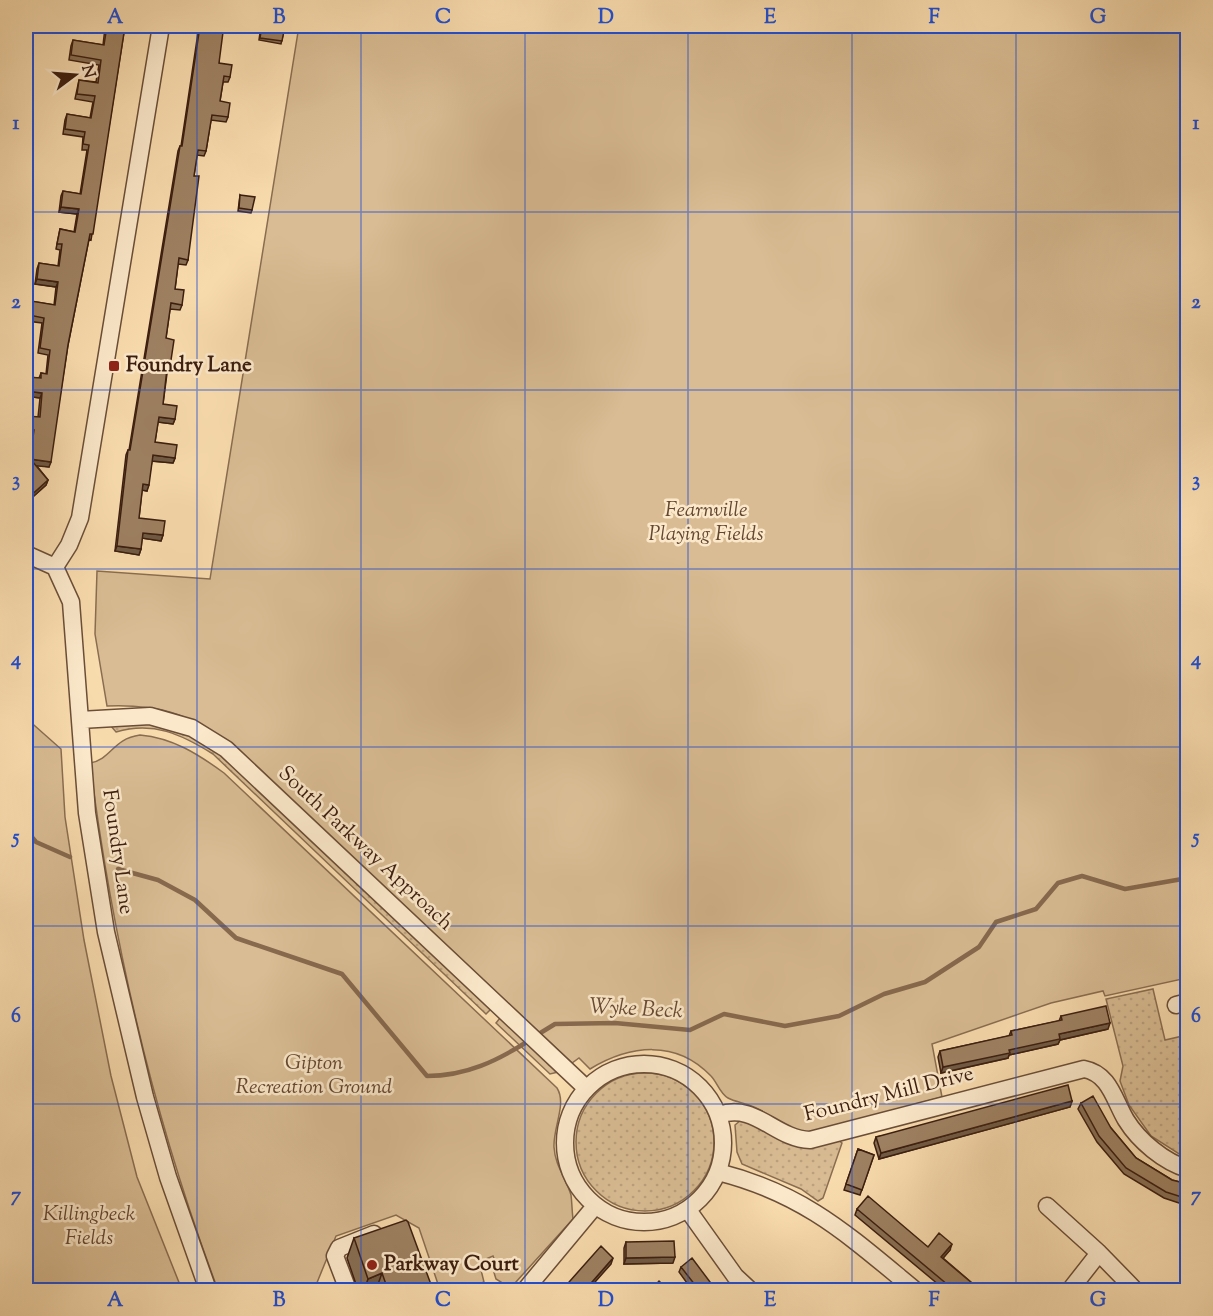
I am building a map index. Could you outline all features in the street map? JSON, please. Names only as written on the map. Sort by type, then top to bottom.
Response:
[{"type":"street","points":[[26,554],[55,567],[69,545],[80,518],[161,26]]},
{"type":"street","name":"Foundry Lane","points":[[55,567],[71,602],[87,813],[108,942],[161,1154],[208,1290]]},
{"type":"street","name":"South Parkway Approach","points":[[80,720],[150,716],[192,728],[226,749],[586,1088]]},
{"type":"street","points":[[654,1064],[677,1071],[698,1085],[719,1115],[723,1149],[718,1172],[706,1194],[688,1210],[666,1220],[641,1223],[612,1217],[595,1206],[577,1186],[566,1162],[565,1136],[572,1110],[586,1088],[606,1073],[629,1065],[654,1064]]},
{"type":"street","name":"Foundry Mill Drive","points":[[719,1115],[735,1111],[752,1114],[791,1137],[810,1140],[1084,1069],[1101,1075],[1127,1122],[1150,1148],[1188,1169]]},
{"type":"street","points":[[718,1172],[771,1188],[819,1213],[915,1290]]},
{"type":"street","points":[[525,1290],[595,1206]]},
{"type":"street","points":[[1047,1206],[1099,1253],[1135,1290]]},
{"type":"street","points":[[688,1210],[735,1276],[750,1290]]},
{"type":"street","points":[[348,1290],[335,1256],[339,1248],[389,1229]]},
{"type":"street","points":[[1070,1290],[1099,1253]]},
{"type":"green space","name":"Fearnville Playing Fields","points":[[299,26],[1187,26],[1187,978],[1105,996],[1103,991],[1051,1003],[932,1044],[942,1097],[811,1133],[802,1131],[787,1126],[754,1107],[728,1098],[711,1076],[697,1064],[668,1051],[637,1051],[605,1061],[590,1069],[579,1058],[572,1063],[228,741],[198,723],[170,712],[141,707],[107,706],[95,634],[97,571],[210,579]]},
{"type":"green space","name":"Killingbeck Fields","points":[[26,718],[61,749],[65,817],[84,940],[111,1076],[137,1177],[182,1290],[26,1290]]},
{"type":"green space","points":[[144,722],[178,729],[216,750],[491,1009],[486,1014],[213,754],[166,731],[142,728],[116,732],[111,726]]},
{"type":"green space","name":"Gipton Recreation Ground","points":[[140,735],[174,743],[205,759],[224,773],[557,1088],[561,1101],[554,1147],[558,1166],[571,1195],[573,1219],[515,1283],[507,1286],[496,1279],[492,1266],[495,1261],[493,1256],[479,1262],[484,1282],[462,1290],[440,1290],[419,1228],[396,1215],[336,1236],[314,1290],[218,1290],[195,1226],[155,1096],[124,964],[99,831],[90,763],[103,758],[123,740]]},
{"type":"green space","points":[[1153,989],[1165,1040],[1187,1035],[1187,1159],[1151,1136],[1129,1105],[1120,1081],[1123,1066],[1106,999]]},
{"type":"green space","points":[[500,1018],[558,1072],[550,1074],[496,1023]]},
{"type":"green space","points":[[645,1073],[672,1078],[694,1093],[709,1115],[714,1142],[709,1169],[694,1191],[672,1206],[645,1211],[618,1206],[596,1191],[581,1169],[576,1142],[581,1115],[596,1093],[618,1078]]},
{"type":"green space","points":[[741,1120],[838,1140],[842,1143],[823,1198],[818,1201],[801,1189],[742,1164],[737,1152],[735,1125]]},
{"type":"building","points":[[107,26],[125,26],[93,234],[90,234],[68,345],[51,462],[30,459],[34,430],[26,429],[26,416],[40,417],[42,393],[26,391],[26,377],[41,378],[41,373],[47,374],[50,350],[40,348],[44,318],[29,315],[31,301],[55,305],[58,282],[37,279],[39,263],[59,266],[62,244],[57,244],[60,229],[75,232],[79,209],[61,207],[63,191],[81,194],[89,145],[83,144],[85,132],[65,129],[67,114],[91,118],[95,96],[77,94],[79,80],[98,83],[101,60],[71,55],[73,40],[104,45]]},
{"type":"building","points":[[200,26],[220,26],[219,31],[223,32],[219,63],[232,65],[230,77],[224,76],[220,101],[230,103],[228,117],[212,115],[206,151],[198,150],[194,176],[199,176],[188,260],[179,258],[175,289],[184,290],[182,305],[171,303],[166,338],[174,340],[171,360],[168,360],[163,404],[177,406],[175,419],[159,417],[155,442],[177,445],[175,458],[153,455],[149,485],[143,484],[139,518],[165,521],[163,535],[143,533],[141,549],[117,546],[128,450],[130,450],[180,146],[182,146]]},
{"type":"building","points":[[262,26],[285,26],[282,41],[260,38]]},
{"type":"building","points":[[240,195],[255,197],[252,210],[239,208]]},
{"type":"building","points":[[26,460],[32,461],[48,480],[28,498],[26,495]]},
{"type":"building","points":[[1106,1006],[1110,1023],[1059,1034],[1060,1039],[1009,1050],[1010,1053],[943,1067],[940,1051],[1012,1035],[1011,1031],[1062,1020],[1061,1016]]},
{"type":"building","points":[[1068,1085],[1072,1101],[881,1153],[876,1137]]},
{"type":"building","points":[[1093,1096],[1111,1128],[1136,1158],[1172,1180],[1188,1184],[1188,1199],[1166,1192],[1126,1168],[1099,1136],[1081,1103]]},
{"type":"building","points":[[858,1149],[874,1155],[862,1190],[846,1184]]},
{"type":"building","points":[[868,1196],[928,1247],[939,1233],[952,1244],[941,1257],[979,1289],[954,1290],[857,1209]]},
{"type":"building","points":[[406,1220],[433,1290],[388,1290],[382,1273],[368,1279],[354,1238]]},
{"type":"building","points":[[674,1241],[675,1257],[626,1258],[626,1242]]},
{"type":"building","points":[[601,1246],[613,1258],[585,1290],[562,1290]]},
{"type":"building","points":[[692,1258],[717,1290],[699,1290],[681,1267]]},
{"type":"building","points":[[659,1281],[668,1290],[651,1290]]},
{"type":"waterway","name":"Wyke Beck","points":[[26,830],[36,842],[70,857]]},
{"type":"waterway","name":"Wyke Beck","points":[[118,869],[158,880],[195,900],[236,938],[342,974],[427,1076],[455,1073],[481,1066],[530,1040]]},
{"type":"waterway","name":"Wyke Beck","points":[[537,1035],[555,1024],[615,1023],[690,1030],[724,1014],[785,1026],[839,1016],[884,994],[925,982],[979,947],[996,922],[1036,909],[1058,883],[1082,876],[1125,889],[1188,878]]},
{"type":"place","name":"Foundry Lane","points":[[114,366]]},
{"type":"place","name":"Parkway Court","points":[[372,1265]]}]
